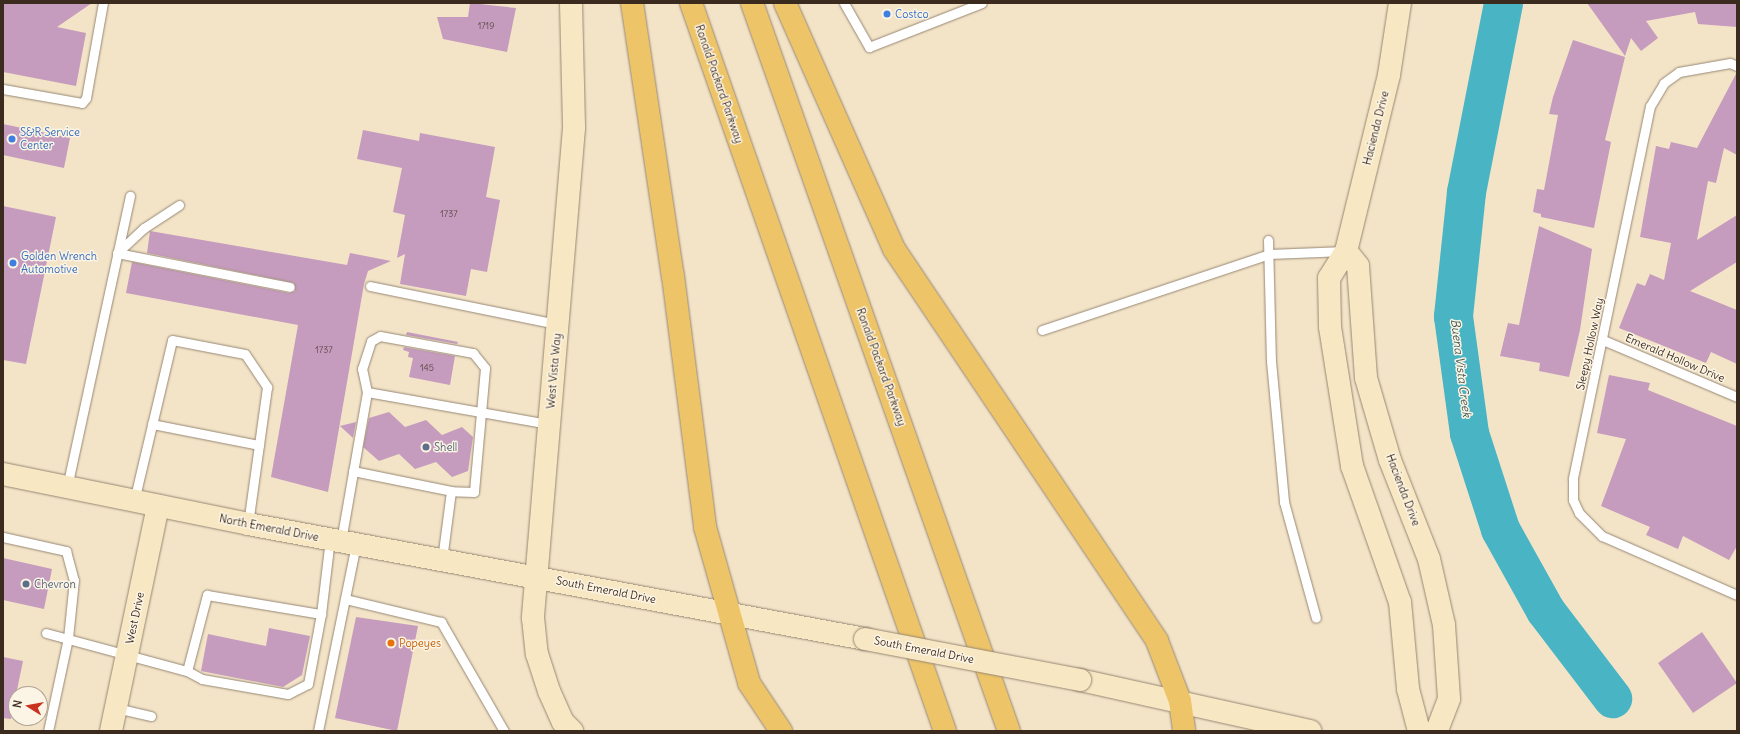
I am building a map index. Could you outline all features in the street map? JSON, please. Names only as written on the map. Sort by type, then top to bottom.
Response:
[{"type":"highway","points":[[632,3],[673,276],[705,527],[749,683],[781,731]]},
{"type":"highway","name":"Ronald Packard Parkway","points":[[691,3],[945,731]]},
{"type":"highway","name":"Ronald Packard Parkway","points":[[752,3],[1009,731]]},
{"type":"highway","points":[[784,3],[894,250],[1157,640],[1180,701],[1184,731]]},
{"type":"main road","name":"West Vista Way","points":[[571,3],[574,128],[533,618],[537,654],[549,691],[563,722],[572,731]]},
{"type":"main road","name":"Hacienda Drive","points":[[1400,3],[1389,74],[1346,251],[1329,278],[1330,327],[1345,428],[1356,478],[1395,580],[1408,689],[1419,731]]},
{"type":"main road","name":"Hacienda Drive","points":[[1346,251],[1358,266],[1366,378],[1390,460],[1429,559],[1444,625],[1449,699],[1437,731]]},
{"type":"main road","name":"North Emerald Drive","points":[[3,474],[248,524],[537,576]]},
{"type":"main road","name":"West Drive","points":[[111,731],[158,506]]},
{"type":"main road","name":"South Emerald Drive","points":[[537,576],[729,614],[1080,680],[1310,731]]},
{"type":"lane","points":[[3,89],[82,103],[86,98],[103,3]]},
{"type":"lane","points":[[844,3],[869,47],[982,3]]},
{"type":"lane","name":"Sleepy Hollow Way","points":[[1737,66],[1730,63],[1679,72],[1664,83],[1650,106],[1603,340],[1573,479],[1573,500],[1579,513],[1602,536],[1737,595]]},
{"type":"lane","points":[[67,488],[130,196]]},
{"type":"lane","points":[[117,253],[144,228],[180,205]]},
{"type":"lane","points":[[1268,240],[1271,361],[1284,502],[1316,618]]},
{"type":"lane","points":[[1042,330],[1269,254],[1346,251]]},
{"type":"lane","points":[[117,253],[290,286]]},
{"type":"lane","points":[[370,286],[558,324]]},
{"type":"lane","points":[[46,633],[187,671],[202,679],[288,694],[308,684],[321,614],[342,541],[353,471],[367,392],[362,369],[371,341],[380,336],[473,353],[485,368],[474,492],[451,491],[353,471]]},
{"type":"lane","points":[[134,501],[172,340],[245,354],[267,387],[248,524]]},
{"type":"lane","name":"Emerald Hollow Drive","points":[[1603,340],[1737,397]]},
{"type":"lane","points":[[367,392],[549,424]]},
{"type":"lane","points":[[152,424],[259,445]]},
{"type":"lane","points":[[442,559],[451,491]]},
{"type":"lane","points":[[3,537],[66,551],[74,580],[68,638],[48,731]]},
{"type":"lane","points":[[318,731],[345,599],[342,541]]},
{"type":"lane","points":[[187,671],[206,595],[321,614]]},
{"type":"lane","points":[[345,599],[441,622],[504,731]]},
{"type":"lane","points":[[116,708],[151,716]]},
{"type":"building","points":[[3,3],[92,3],[57,27],[86,33],[76,86],[3,72]]},
{"type":"building","points":[[470,3],[516,8],[507,52],[443,39],[437,17],[468,17]]},
{"type":"building","points":[[1587,3],[1737,3],[1737,27],[1698,24],[1695,12],[1646,21],[1658,38],[1641,51],[1631,38],[1625,56]]},
{"type":"building","points":[[1573,40],[1625,57],[1605,140],[1611,142],[1594,228],[1541,217],[1541,214],[1533,212],[1537,189],[1544,190],[1558,115],[1549,114],[1553,97]]},
{"type":"building","points":[[1737,72],[1737,155],[1724,148],[1716,183],[1708,181],[1697,240],[1737,215],[1737,262],[1690,291],[1737,310],[1737,364],[1711,352],[1706,363],[1619,328],[1637,283],[1645,286],[1650,274],[1664,280],[1671,243],[1640,237],[1656,146],[1669,149],[1671,142],[1697,148]]},
{"type":"building","points":[[3,124],[70,138],[64,168],[3,155]]},
{"type":"building","points":[[363,130],[419,141],[420,133],[495,147],[486,197],[500,200],[487,272],[471,269],[466,296],[400,284],[405,254],[397,258],[405,215],[393,212],[402,168],[357,159]]},
{"type":"building","points":[[3,206],[56,217],[26,364],[3,360]]},
{"type":"building","points":[[1539,226],[1592,249],[1580,330],[1569,377],[1539,371],[1540,363],[1500,356],[1508,323],[1519,325]]},
{"type":"building","points":[[150,231],[347,265],[350,253],[391,261],[368,271],[364,284],[328,492],[271,477],[298,325],[126,293],[132,262],[289,293],[295,291],[294,283],[147,253]]},
{"type":"building","points":[[407,332],[458,342],[457,344],[406,335]]},
{"type":"building","points":[[404,347],[455,356],[450,385],[409,377],[413,358],[408,357],[409,352],[403,350]]},
{"type":"building","points":[[1609,375],[1650,383],[1648,390],[1737,426],[1737,546],[1729,560],[1683,536],[1678,549],[1646,535],[1650,527],[1601,506],[1626,439],[1597,433]]},
{"type":"building","points":[[389,412],[405,427],[426,420],[442,435],[462,427],[473,437],[468,471],[452,477],[436,462],[415,469],[399,454],[379,461],[363,447],[369,418]]},
{"type":"building","points":[[356,422],[353,438],[340,426]]},
{"type":"building","name":"Chevron","points":[[3,558],[52,569],[44,609],[3,600]]},
{"type":"building","points":[[356,617],[418,626],[397,731],[335,718]]},
{"type":"building","points":[[269,628],[310,636],[302,675],[283,687],[201,671],[208,634],[266,646]]},
{"type":"building","points":[[1702,632],[1737,683],[1693,713],[1658,663]]},
{"type":"building","points":[[3,657],[23,661],[18,686],[8,686],[8,719],[3,718]]},
{"type":"waterway","name":"Buena Vista Creek","points":[[1503,3],[1466,192],[1453,316],[1469,433],[1500,529],[1545,610],[1612,698]]},
{"type":"place","name":"Costco","points":[[887,14]]},
{"type":"place","name":"S&R Service Center","points":[[12,139]]},
{"type":"place","name":"Golden Wrench Automotive","points":[[13,263]]},
{"type":"place","name":"Shell","points":[[426,447]]},
{"type":"place","name":"Chevron","points":[[26,584]]},
{"type":"place","name":"Popeyes","points":[[391,643]]}]
